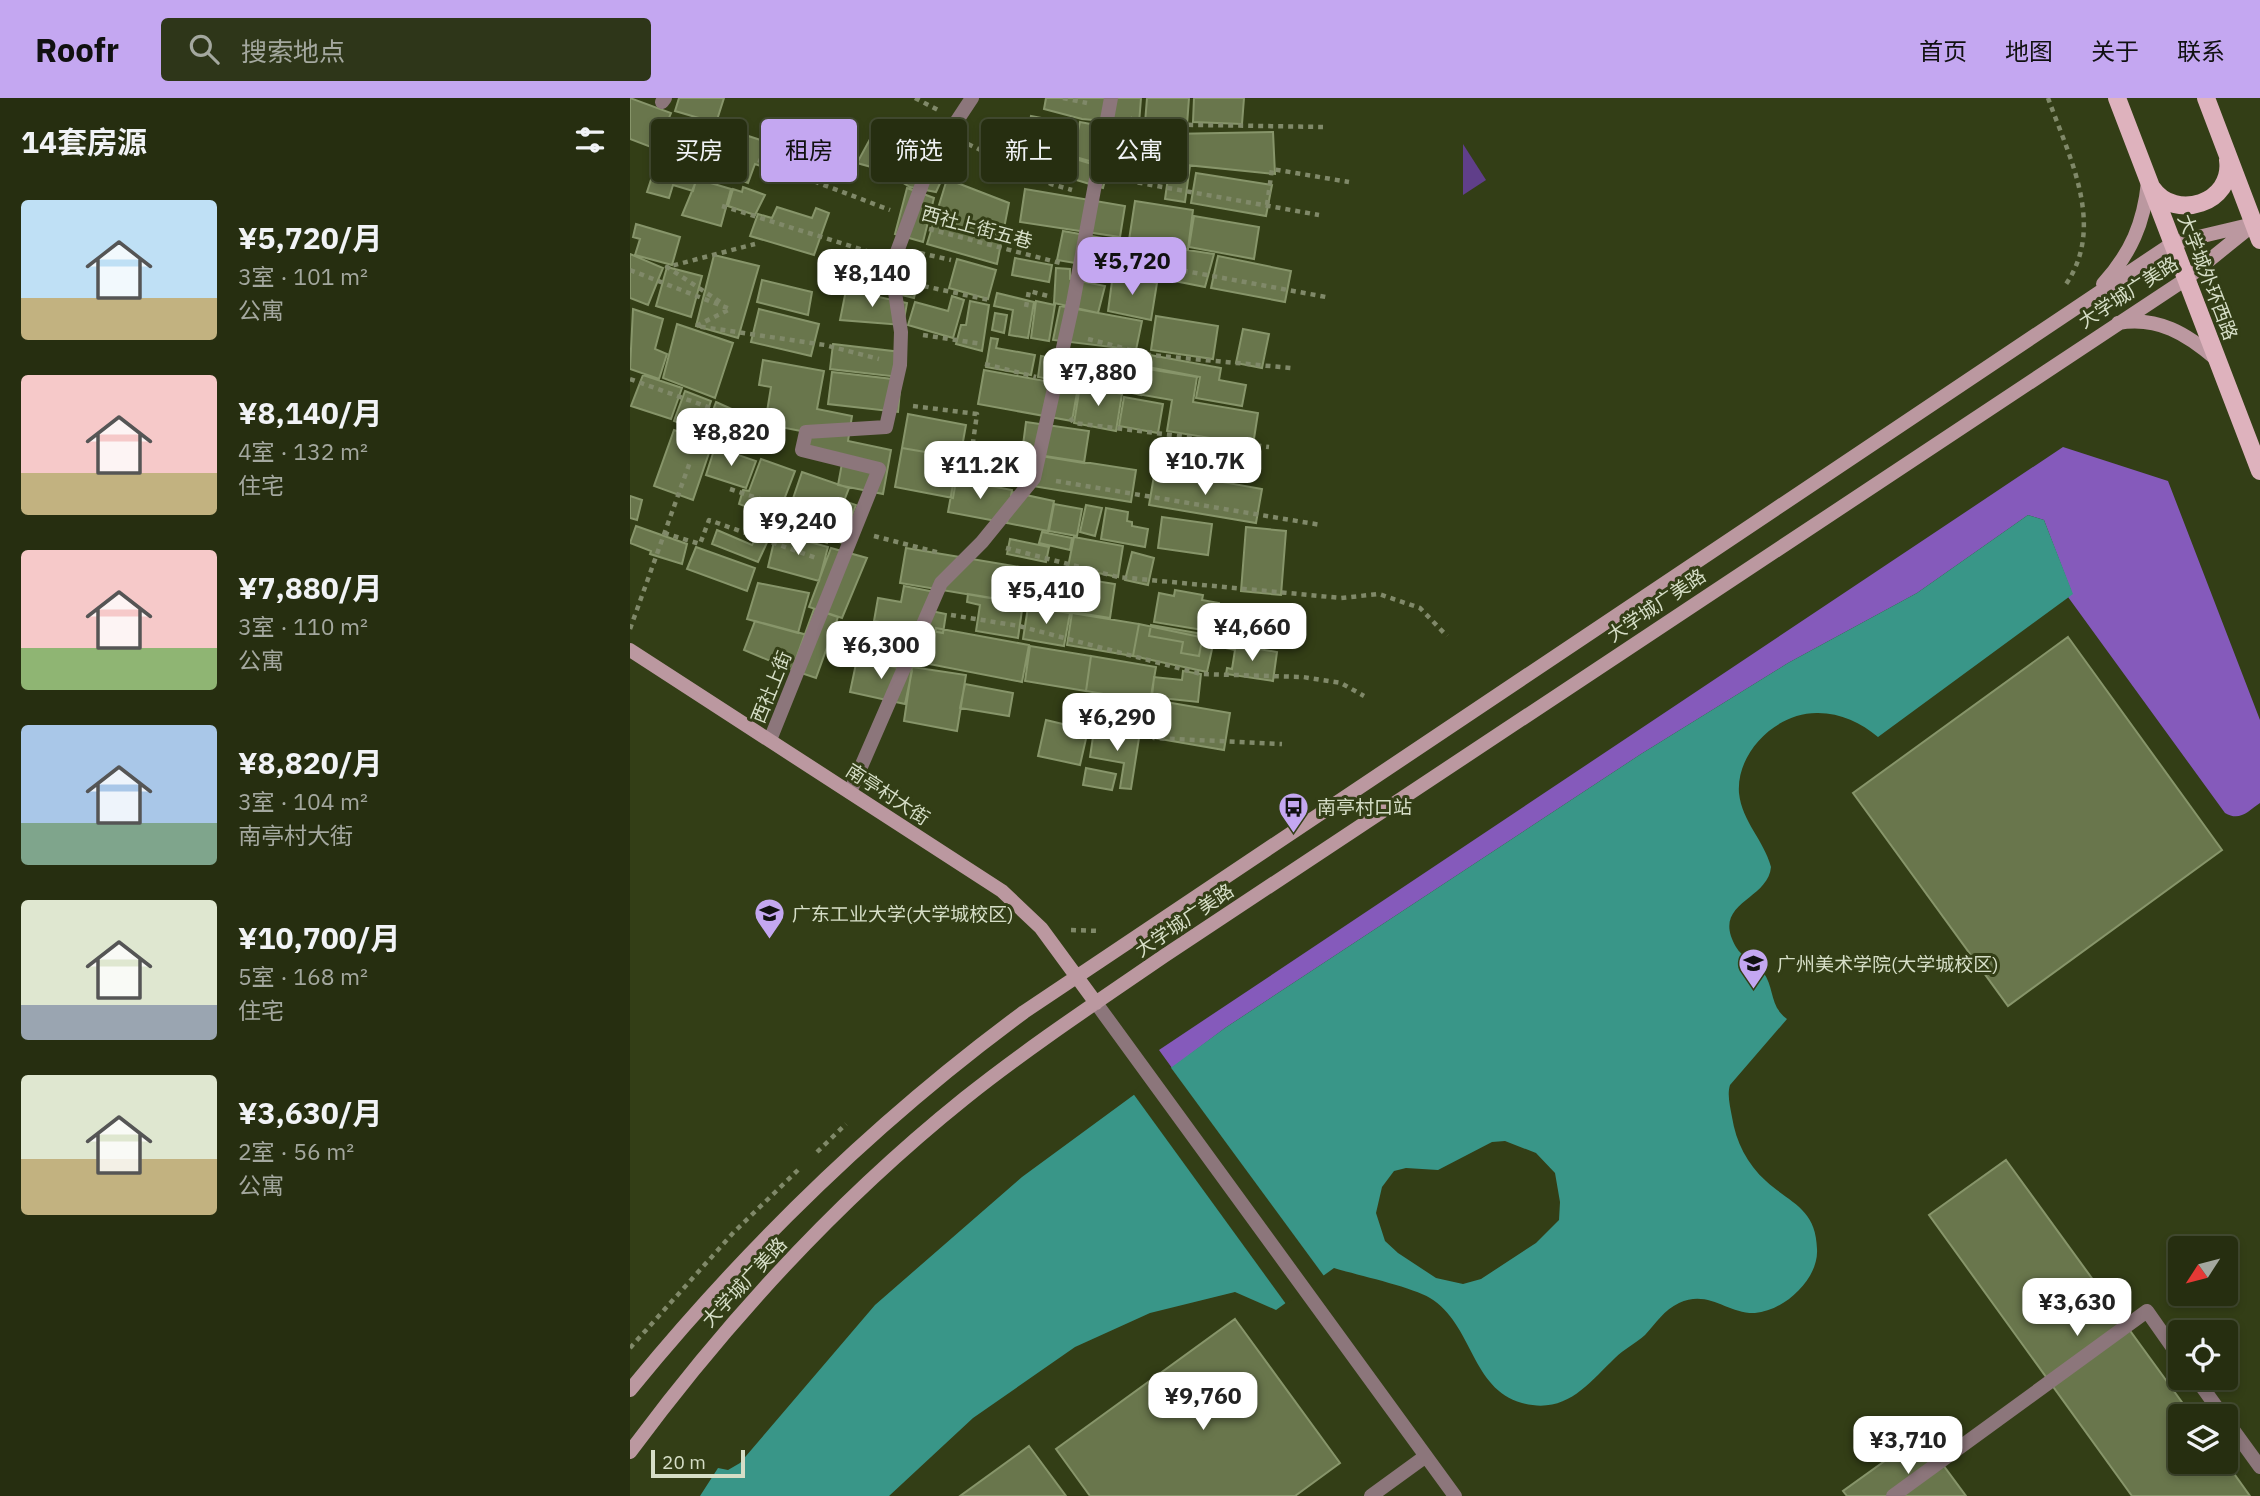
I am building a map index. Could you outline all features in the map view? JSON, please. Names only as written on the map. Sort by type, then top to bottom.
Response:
[{"type":"main road","name":"大学城外环西路","points":[[2117,98],[2260,471]]},
{"type":"main road","points":[[2207,98],[2257,232]]},
{"type":"main road","points":[[2148,182],[2155,194],[2180,206],[2208,201],[2226,180],[2227,152]]},
{"type":"main road","points":[[2091,297],[2128,254],[2139,233],[2148,182]]},
{"type":"main road","name":"大学城广美路","points":[[630,1390],[697,1310],[831,1171],[970,1052],[1076,976],[2173,243],[2257,232]]},
{"type":"main road","name":"大学城广美路","points":[[630,1452],[731,1324],[841,1209],[963,1100],[1096,1003],[2110,326],[2257,232]]},
{"type":"main road","points":[[2110,326],[2142,321],[2170,326],[2196,341],[2218,361]]},
{"type":"main road","name":"南亭村大街","points":[[630,650],[1002,891],[1041,928],[1096,1003]]},
{"type":"lane","name":"西社上街","points":[[958,119],[972,98]]},
{"type":"lane","points":[[1107,119],[1110,101]]},
{"type":"lane","name":"西社上街","points":[[770,740],[879,469],[802,450],[806,432],[886,428],[900,365],[901,332],[893,279],[897,254],[924,182]]},
{"type":"lane","points":[[850,792],[941,583],[982,542],[1034,478],[1052,408],[1096,182]]},
{"type":"lane","points":[[1096,1003],[1455,1496]]},
{"type":"lane","points":[[1893,1496],[2147,1311],[2168,1341]]},
{"type":"lane","points":[[2238,1437],[2260,1467]]},
{"type":"lane","points":[[1371,1496],[1426,1456]]},
{"type":"path","points":[[1063,98],[1086,103]]},
{"type":"path","points":[[2048,98],[2081,188],[2084,210],[2081,256],[2072,276],[2059,294]]},
{"type":"path","points":[[1110,101],[1139,124],[1323,127]]},
{"type":"path","points":[[967,143],[1051,184],[1093,197]]},
{"type":"path","name":"西社上街五巷","points":[[758,160],[909,220],[1080,268]]},
{"type":"path","points":[[1267,205],[1272,169],[1349,182]]},
{"type":"path","points":[[1137,182],[1319,215]]},
{"type":"path","points":[[722,206],[897,254],[951,260]]},
{"type":"path","points":[[730,309],[667,267],[755,244]]},
{"type":"path","points":[[1083,252],[1326,297]]},
{"type":"path","points":[[630,270],[730,309]]},
{"type":"path","points":[[893,279],[989,300]]},
{"type":"path","points":[[1026,307],[1029,291],[1073,303]]},
{"type":"path","points":[[730,309],[696,326],[825,345],[900,365]]},
{"type":"path","points":[[901,332],[982,344]]},
{"type":"path","points":[[1067,334],[1150,355],[1291,368]]},
{"type":"path","points":[[985,364],[1057,382]]},
{"type":"path","points":[[630,379],[787,436]]},
{"type":"path","points":[[892,404],[977,414],[972,449]]},
{"type":"path","points":[[1052,408],[1062,410],[1074,423],[1269,447]]},
{"type":"path","points":[[630,630],[690,462]]},
{"type":"path","points":[[1034,478],[1321,525]]},
{"type":"path","points":[[730,489],[854,530],[913,546]]},
{"type":"path","points":[[664,533],[700,544],[709,520],[840,567]]},
{"type":"path","points":[[982,542],[1118,576],[1341,598],[1379,594],[1420,608],[1447,636]]},
{"type":"path","points":[[929,611],[1019,626],[1201,674],[1303,677],[1341,683],[1364,696]]},
{"type":"path","points":[[1160,725],[1154,738],[1282,744]]},
{"type":"shaded area","points":[[1463,144],[1486,180],[1463,195]]},
{"type":"shaded area","points":[[2063,447],[2168,481],[2260,720],[2260,803],[2248,812],[2240,816],[2225,813],[2068,597],[2072,593],[2044,520],[2028,515],[1917,593],[1788,663],[1641,754],[1225,1028],[1172,1068],[1159,1050]]},
{"type":"water","points":[[2028,515],[2044,520],[2073,594],[1878,737],[1858,723],[1843,717],[1826,713],[1803,714],[1788,719],[1762,737],[1744,763],[1740,777],[1741,803],[1771,867],[1761,888],[1735,911],[1730,920],[1730,932],[1739,951],[1757,965],[1767,978],[1777,1008],[1787,1019],[1730,1085],[1729,1097],[1736,1135],[1748,1160],[1766,1181],[1800,1208],[1812,1224],[1816,1235],[1816,1260],[1812,1271],[1798,1292],[1788,1300],[1766,1311],[1755,1313],[1736,1310],[1709,1300],[1690,1299],[1679,1303],[1575,1395],[1551,1405],[1538,1406],[1505,1396],[1492,1384],[1455,1323],[1444,1309],[1430,1298],[1334,1268],[1276,1310],[1235,1292],[1150,1313],[1075,1347],[973,1418],[889,1496],[700,1496],[718,1468],[728,1470],[740,1463],[875,1305],[1022,1177],[1225,1028],[1641,754],[1788,663],[1917,593]],"holes":[[[1505,1141],[1536,1153],[1555,1173],[1560,1202],[1559,1220],[1536,1243],[1481,1279],[1463,1284],[1436,1278],[1385,1241],[1376,1213],[1382,1187],[1394,1171],[1406,1168],[1438,1170],[1492,1142]]]},
{"type":"pier","points":[[1169,1065],[1324,1276],[1286,1304],[1132,1092]]},
{"type":"building","points":[[630,98],[671,113],[669,118],[671,119],[651,119],[651,147],[630,139]]},
{"type":"building","points":[[679,98],[724,98],[717,119],[702,119],[675,111]]},
{"type":"building","points":[[1046,98],[1141,98],[1139,119],[1082,119],[1044,109]]},
{"type":"building","points":[[1147,98],[1189,98],[1187,125],[1187,119],[1145,119]]},
{"type":"building","points":[[1194,98],[1244,98],[1242,124],[1193,122]]},
{"type":"building","points":[[1080,122],[1091,124],[1091,161],[1077,157]]},
{"type":"building","points":[[1273,132],[1275,174],[1187,165],[1187,134]]},
{"type":"building","points":[[747,136],[761,140],[761,166],[755,164],[748,183],[745,182]]},
{"type":"building","points":[[870,139],[871,140],[871,167],[857,163]]},
{"type":"building","points":[[1077,159],[1091,164],[1091,182],[1105,182],[1103,188],[1077,180]]},
{"type":"building","points":[[1187,166],[1190,166],[1185,202],[1165,199],[1167,182],[1187,182]]},
{"type":"building","points":[[1196,173],[1272,185],[1266,216],[1191,203]]},
{"type":"building","points":[[651,180],[651,182],[696,182],[693,191],[673,185],[669,198],[647,192]]},
{"type":"building","points":[[696,182],[707,182],[731,189],[721,226],[682,215]]},
{"type":"building","points":[[902,182],[941,182],[936,192],[910,187]]},
{"type":"building","points":[[946,182],[955,182],[1009,203],[997,264],[927,244]]},
{"type":"building","points":[[743,187],[765,195],[755,215],[728,206],[733,189],[742,192]]},
{"type":"building","points":[[907,188],[934,198],[923,242],[895,234]]},
{"type":"building","points":[[1025,189],[1125,206],[1120,237],[1020,222]]},
{"type":"building","points":[[1135,201],[1193,210],[1188,249],[1129,240]]},
{"type":"building","points":[[777,207],[812,218],[816,208],[829,213],[814,255],[750,236],[758,214],[772,218]]},
{"type":"building","points":[[1194,216],[1259,227],[1254,259],[1189,247]]},
{"type":"building","points":[[636,224],[680,237],[672,265],[635,255],[640,239],[633,237]]},
{"type":"building","points":[[1063,231],[1153,247],[1147,275],[1057,260]]},
{"type":"building","points":[[1161,246],[1214,254],[1205,287],[1154,277]]},
{"type":"building","points":[[630,254],[663,268],[648,305],[630,298]]},
{"type":"building","points":[[714,255],[759,266],[738,338],[696,326]]},
{"type":"building","points":[[1218,256],[1291,271],[1285,302],[1211,288]]},
{"type":"building","points":[[1015,258],[1052,265],[1049,282],[1012,275]]},
{"type":"building","points":[[957,259],[996,270],[988,299],[949,288]]},
{"type":"building","points":[[896,261],[921,267],[914,298],[865,286],[870,263],[894,269]]},
{"type":"building","points":[[667,267],[702,276],[691,317],[656,306]]},
{"type":"building","points":[[1056,268],[1070,269],[1070,279],[1105,286],[1098,313],[1054,303]]},
{"type":"building","points":[[1113,274],[1157,283],[1151,320],[1108,311]]},
{"type":"building","points":[[762,280],[812,292],[808,315],[757,302]]},
{"type":"building","points":[[846,290],[907,303],[903,325],[840,320]]},
{"type":"building","points":[[997,293],[1034,302],[1028,338],[1009,335],[1013,310],[994,306]]},
{"type":"building","points":[[952,296],[964,300],[953,338],[908,325],[915,302],[948,311]]},
{"type":"building","points":[[970,301],[989,305],[982,351],[956,344],[961,325],[966,325]]},
{"type":"building","points":[[1036,301],[1055,305],[1049,341],[1031,338]]},
{"type":"building","points":[[1060,306],[1142,321],[1136,350],[1053,340]]},
{"type":"building","points":[[633,309],[663,319],[655,349],[667,354],[659,379],[630,369]]},
{"type":"building","points":[[759,309],[819,324],[811,356],[751,342]]},
{"type":"building","points":[[995,313],[1007,315],[1004,333],[992,330]]},
{"type":"building","points":[[1156,316],[1218,326],[1213,359],[1151,350]]},
{"type":"building","points":[[677,324],[733,343],[715,398],[663,378]]},
{"type":"building","points":[[1243,329],[1269,334],[1262,368],[1236,363]]},
{"type":"building","points":[[991,338],[998,339],[996,348],[1035,355],[1031,375],[986,367]]},
{"type":"building","points":[[833,344],[901,352],[899,377],[830,369]]},
{"type":"building","points":[[1077,350],[1096,354],[1096,359],[1121,363],[1116,390],[1082,383],[1083,378],[1073,376]]},
{"type":"building","points":[[1150,355],[1221,368],[1219,380],[1246,385],[1242,406],[1196,398],[1200,377],[1148,367]]},
{"type":"building","points":[[1041,356],[1070,361],[1066,382],[1038,377]]},
{"type":"building","points":[[1126,356],[1149,361],[1141,395],[1119,390]]},
{"type":"building","points":[[763,360],[824,371],[817,409],[852,416],[848,441],[891,450],[883,494],[838,485],[843,458],[802,450],[806,432],[765,424],[771,387],[759,385]]},
{"type":"building","points":[[1148,369],[1197,377],[1193,402],[1258,413],[1253,445],[1167,431],[1172,400],[1143,395]]},
{"type":"building","points":[[984,370],[1078,387],[1072,421],[978,404]]},
{"type":"building","points":[[832,372],[901,380],[898,412],[828,404]]},
{"type":"building","points":[[643,375],[682,388],[671,419],[631,406]]},
{"type":"building","points":[[1080,386],[1122,394],[1116,431],[1074,423]]},
{"type":"building","points":[[685,391],[711,401],[700,431],[674,421]]},
{"type":"building","points":[[1124,397],[1163,404],[1158,433],[1119,426]]},
{"type":"building","points":[[716,402],[745,415],[731,442],[705,432]]},
{"type":"building","points":[[908,414],[966,425],[960,458],[902,448]]},
{"type":"building","points":[[1026,422],[1089,431],[1084,463],[1022,453]]},
{"type":"building","points":[[674,430],[712,444],[693,500],[654,486]]},
{"type":"building","points":[[715,447],[756,461],[746,488],[706,475]]},
{"type":"building","points":[[902,448],[960,458],[953,498],[895,487]]},
{"type":"building","points":[[1019,452],[1136,470],[1131,502],[1014,483]]},
{"type":"building","points":[[761,459],[795,471],[777,518],[739,504],[743,490],[749,491]]},
{"type":"building","points":[[1155,470],[1262,489],[1256,523],[1149,505]]},
{"type":"building","points":[[802,472],[849,488],[844,501],[856,505],[842,543],[828,538],[827,543],[783,528]]},
{"type":"building","points":[[954,479],[1012,490],[1007,523],[948,512]]},
{"type":"building","points":[[1012,492],[1054,501],[1048,531],[1007,523]]},
{"type":"building","points":[[630,496],[642,500],[637,520],[630,518]]},
{"type":"building","points":[[1054,504],[1082,509],[1077,536],[1049,531]]},
{"type":"building","points":[[1086,505],[1102,508],[1095,536],[1080,532]]},
{"type":"building","points":[[1106,508],[1128,512],[1127,521],[1132,522],[1132,526],[1148,529],[1145,547],[1101,539]]},
{"type":"building","points":[[1162,517],[1212,524],[1208,555],[1158,548]]},
{"type":"building","points":[[636,526],[687,544],[682,564],[650,554],[651,551],[630,543]]},
{"type":"building","points":[[1246,527],[1286,531],[1281,595],[1241,591]]},
{"type":"building","points":[[717,530],[752,545],[759,532],[770,536],[758,562],[712,544]]},
{"type":"building","points":[[1042,532],[1072,538],[1070,550],[1039,543]]},
{"type":"building","points":[[776,533],[828,547],[819,581],[768,567]]},
{"type":"building","points":[[1074,537],[1123,546],[1118,577],[1068,567]]},
{"type":"building","points":[[1010,539],[1049,547],[1046,562],[1007,554]]},
{"type":"building","points":[[696,547],[755,568],[747,591],[687,569]]},
{"type":"building","points":[[831,548],[867,558],[842,618],[809,607]]},
{"type":"building","points":[[906,548],[1050,572],[1044,607],[900,583]]},
{"type":"building","points":[[1132,552],[1154,558],[1148,585],[1125,580]]},
{"type":"building","points":[[1052,574],[1115,584],[1110,618],[1048,608]]},
{"type":"building","points":[[758,583],[809,593],[798,633],[747,619]]},
{"type":"building","points":[[904,586],[935,592],[931,611],[946,614],[943,633],[874,621],[878,598],[901,602]]},
{"type":"building","points":[[1175,590],[1203,595],[1202,600],[1219,603],[1215,632],[1154,622],[1159,593],[1174,596]]},
{"type":"building","points":[[968,594],[1023,603],[1018,638],[976,631],[980,605],[967,602]]},
{"type":"building","points":[[1028,607],[1070,613],[1064,646],[1023,639]]},
{"type":"building","points":[[814,609],[838,617],[816,678],[792,670]]},
{"type":"building","points":[[1072,613],[1139,624],[1133,656],[1067,645]]},
{"type":"building","points":[[755,621],[811,636],[792,670],[744,650]]},
{"type":"building","points":[[1139,624],[1214,640],[1207,672],[1133,656]]},
{"type":"building","points":[[1151,625],[1203,634],[1199,656],[1181,653],[1183,642],[1149,636]]},
{"type":"building","points":[[936,628],[1029,645],[1022,682],[929,664]]},
{"type":"building","points":[[2068,637],[2222,850],[2008,1006],[1853,793]]},
{"type":"building","points":[[1222,643],[1277,652],[1273,681],[1226,674],[1227,668],[1232,669],[1235,650],[1221,647]]},
{"type":"building","points":[[1030,646],[1091,656],[1086,691],[1025,681]]},
{"type":"building","points":[[1091,656],[1156,667],[1150,702],[1086,691]]},
{"type":"building","points":[[857,659],[912,671],[905,704],[850,692]]},
{"type":"building","points":[[912,667],[966,675],[957,731],[904,721]]},
{"type":"building","points":[[1183,671],[1201,674],[1198,702],[1152,697],[1154,677],[1182,680]]},
{"type":"building","points":[[965,684],[1013,693],[1009,716],[960,708]]},
{"type":"building","points":[[1160,701],[1230,713],[1224,750],[1154,738]]},
{"type":"building","points":[[1046,720],[1088,730],[1080,765],[1038,756]]},
{"type":"building","points":[[1094,730],[1139,738],[1131,789],[1120,788],[1124,763],[1090,757]]},
{"type":"building","points":[[1086,768],[1116,774],[1112,790],[1083,785]]},
{"type":"building","points":[[2006,1160],[2168,1383],[2168,1390],[2173,1390],[2183,1404],[2168,1404],[2168,1474],[2234,1474],[2250,1496],[2132,1496],[1929,1215]]},
{"type":"building","points":[[1235,1319],[1340,1463],[1295,1496],[1090,1496],[1056,1449]]},
{"type":"building","points":[[1921,1435],[1966,1496],[1847,1496],[1843,1491]]},
{"type":"building","points":[[1029,1446],[1066,1496],[960,1496]]},
{"type":"place","name":"南亭村口站","points":[[1294,834]]},
{"type":"place","name":"广东工业大学(大学城校区)","points":[[769,941]]},
{"type":"place","name":"广州美术学院(大学城校区)","points":[[1754,991]]}]
